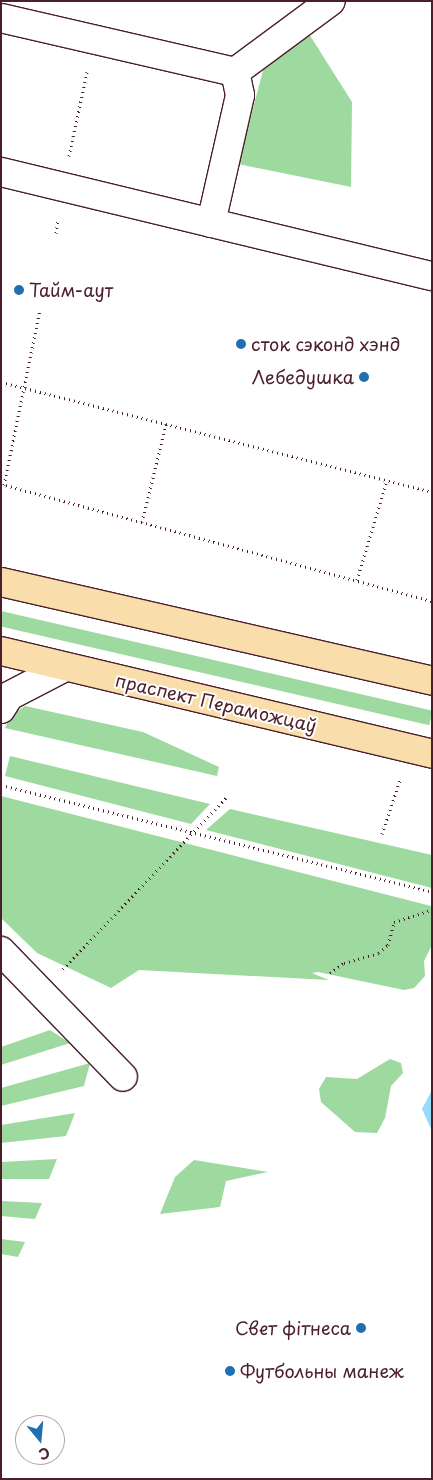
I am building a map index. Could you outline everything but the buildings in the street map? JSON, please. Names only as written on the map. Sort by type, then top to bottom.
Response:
[{"type":"main road","points":[[1,582],[432,681]]},
{"type":"main road","name":"праспект Пераможцаў","points":[[1,651],[421,751]]},
{"type":"lane","points":[[1,18],[235,72],[331,1]]},
{"type":"lane","points":[[211,223],[240,95],[235,72]]},
{"type":"lane","points":[[1,172],[432,276]]},
{"type":"lane","points":[[1,710],[9,696],[65,667]]},
{"type":"lane","points":[[1,951],[42,991],[123,1077]]},
{"type":"path","points":[[56,233],[63,187],[94,39]]},
{"type":"path","points":[[40,310],[3,484],[432,601]]},
{"type":"path","points":[[1,382],[432,492]]},
{"type":"path","points":[[142,522],[166,424]]},
{"type":"path","points":[[357,580],[387,480]]},
{"type":"path","points":[[382,834],[421,751]]},
{"type":"path","points":[[1,786],[432,892]]},
{"type":"path","points":[[42,991],[194,834],[227,797]]},
{"type":"path","points":[[330,973],[344,963],[379,953],[388,945],[394,922],[432,910]]},
{"type":"green space","points":[[309,34],[352,102],[351,187],[238,164],[264,67]]},
{"type":"green space","points":[[1,611],[432,711],[429,725],[1,626]]},
{"type":"green space","points":[[25,706],[143,732],[219,767],[217,776],[5,728],[11,715]]},
{"type":"green space","points":[[10,756],[210,804],[191,824],[5,776]]},
{"type":"green space","points":[[1,796],[431,906],[432,945],[424,961],[425,976],[414,988],[404,990],[318,972],[312,973],[329,980],[139,970],[111,988],[37,953],[1,918]]},
{"type":"green space","points":[[230,809],[432,855],[432,888],[206,830]]},
{"type":"green space","points":[[50,1030],[70,1043],[1,1065],[1,1047]]},
{"type":"green space","points":[[390,1059],[401,1063],[403,1073],[391,1086],[385,1118],[377,1133],[355,1132],[321,1102],[319,1089],[326,1077],[357,1079]]},
{"type":"green space","points":[[90,1063],[84,1086],[1,1106],[1,1088]]},
{"type":"green space","points":[[75,1113],[66,1136],[1,1143],[1,1125]]},
{"type":"green space","points":[[57,1159],[49,1179],[1,1179],[1,1162]]},
{"type":"green space","points":[[194,1160],[268,1172],[226,1181],[220,1207],[160,1214],[175,1177]]},
{"type":"green space","points":[[1,1201],[42,1203],[35,1219],[1,1216]]},
{"type":"green space","points":[[1,1239],[25,1242],[18,1257],[1,1254]]},
{"type":"water","points":[[432,1090],[432,1131],[422,1109]]},
{"type":"place","name":"Тайм-аут","points":[[19,290]]},
{"type":"place","name":"сток сэконд хэнд","points":[[241,344]]},
{"type":"place","name":"Лебедушка","points":[[364,377]]},
{"type":"place","name":"Свет фітнеса","points":[[361,1328]]},
{"type":"place","name":"Футбольны манеж","points":[[230,1371]]}]
